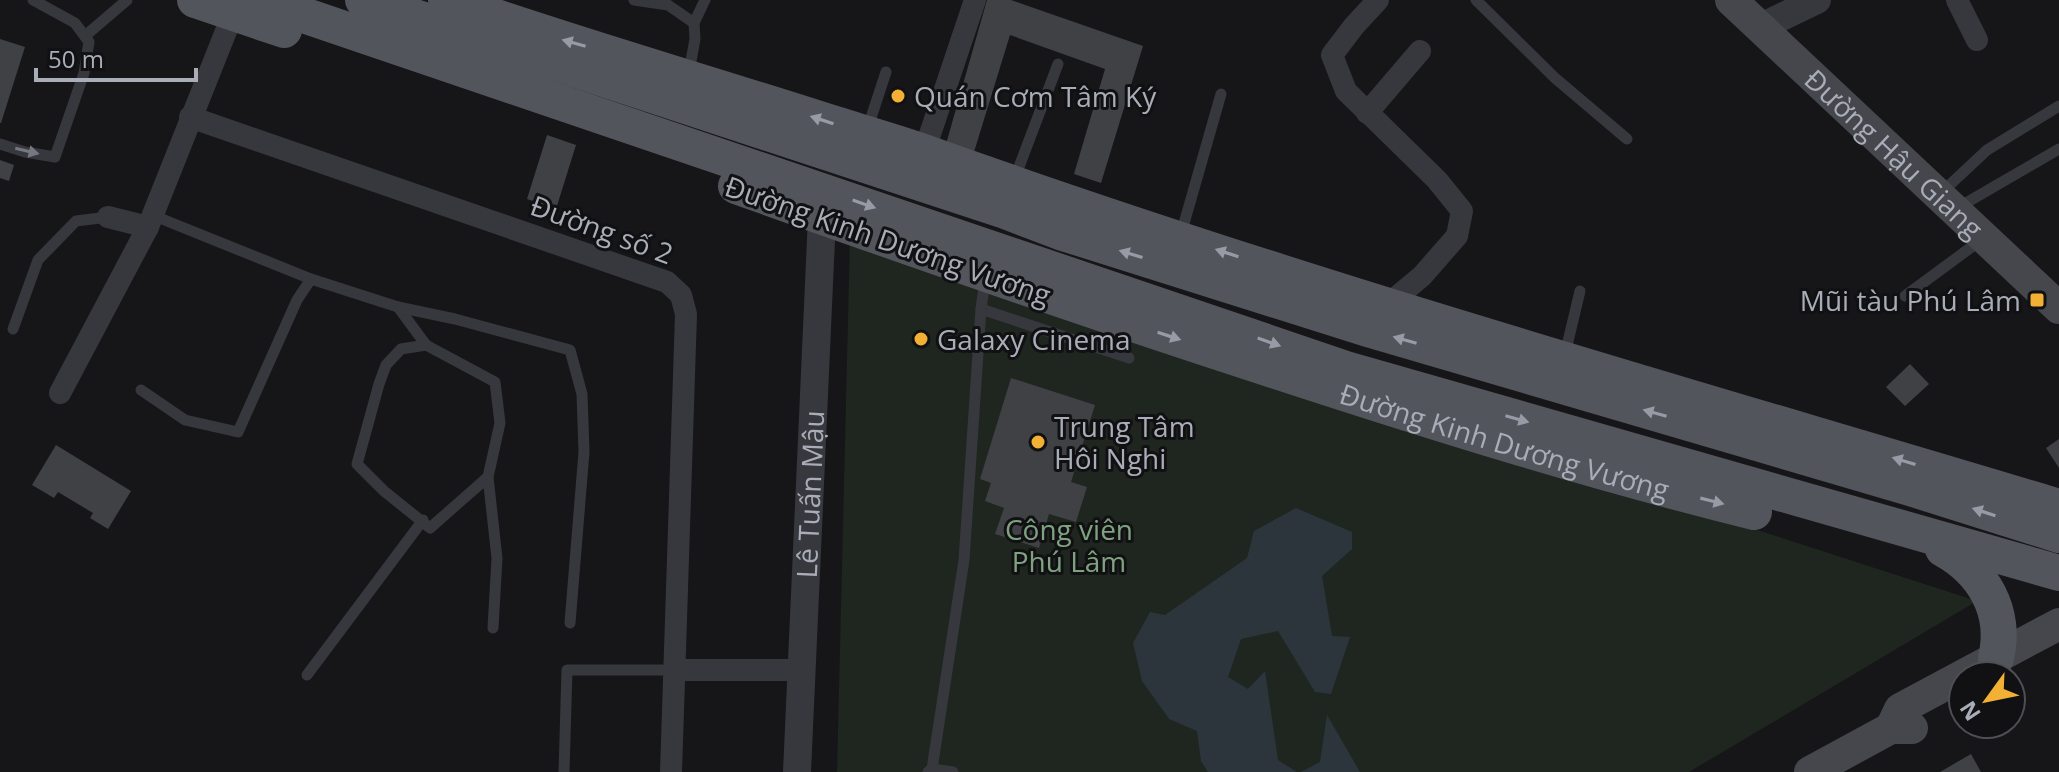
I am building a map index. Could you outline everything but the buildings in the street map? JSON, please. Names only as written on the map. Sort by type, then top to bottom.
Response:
[{"type":"main road","name":"Đường Kinh Dương Vương","points":[[195,0],[244,4],[823,204],[987,277],[1346,369],[2059,573]]},
{"type":"main road","points":[[363,0],[1009,198],[1180,238],[1386,306],[2059,507]]},
{"type":"main road","points":[[446,0],[538,32],[924,152],[1009,198],[1060,232],[1368,329],[1910,488],[2059,535]]},
{"type":"main road","name":"Đường Hậu Giang","points":[[1731,0],[2059,308]]},
{"type":"main road","points":[[987,277],[1009,198]]},
{"type":"main road","points":[[1910,532],[1963,560],[1981,581],[1993,603],[2000,626],[2002,660]]},
{"type":"main road","points":[[2011,660],[2059,624]]},
{"type":"main road","points":[[2023,660],[2059,648]]},
{"type":"main road","points":[[1891,728],[1900,709],[1947,690]]},
{"type":"main road","points":[[1810,772],[1891,728],[1911,728],[1947,709]]},
{"type":"street","points":[[924,152],[975,0]]},
{"type":"street","points":[[1378,0],[1332,55],[1346,91],[1437,180],[1462,211],[1457,236],[1422,276],[1386,306]]},
{"type":"street","points":[[1761,27],[1817,0]]},
{"type":"street","points":[[1957,0],[1977,40]]},
{"type":"street","points":[[60,393],[150,221],[190,117],[244,4]]},
{"type":"street","points":[[1367,113],[1420,51]]},
{"type":"street","name":"Đường số 2","points":[[190,117],[667,282],[681,295],[686,314],[671,772]]},
{"type":"street","name":"Lê Tuấn Mậu","points":[[797,772],[823,204]]},
{"type":"street","points":[[108,217],[150,221]]},
{"type":"street","points":[[674,670],[801,670]]},
{"type":"lane","points":[[0,144],[55,157],[84,73],[89,42],[85,36],[75,23],[33,0]]},
{"type":"lane","points":[[85,36],[127,0]]},
{"type":"lane","points":[[634,0],[668,5],[694,23]]},
{"type":"lane","points":[[689,77],[695,39],[694,23],[705,0]]},
{"type":"lane","points":[[1476,0],[1555,78],[1627,139]]},
{"type":"lane","points":[[1009,198],[1058,64]]},
{"type":"lane","points":[[866,134],[886,72]]},
{"type":"lane","points":[[1180,238],[1221,94]]},
{"type":"lane","points":[[1947,202],[1987,150],[2059,106]]},
{"type":"lane","points":[[1947,202],[2059,149]]},
{"type":"lane","points":[[13,329],[38,260],[76,221],[108,217]]},
{"type":"lane","points":[[150,221],[398,307],[570,350],[582,394],[584,452],[570,623]]},
{"type":"lane","points":[[1905,296],[1984,237]]},
{"type":"lane","points":[[953,772],[930,770],[964,560],[987,277],[1129,358]]},
{"type":"lane","points":[[141,390],[185,420],[238,432],[297,300],[311,279]]},
{"type":"lane","points":[[1563,358],[1580,291]]},
{"type":"lane","points":[[398,307],[426,345],[495,382],[500,423],[488,477],[497,558],[493,628]]},
{"type":"lane","points":[[426,345],[401,349],[386,365],[357,464],[384,491],[430,528],[488,477]]},
{"type":"lane","points":[[307,675],[423,520]]},
{"type":"lane","points":[[564,772],[567,670],[674,670]]},
{"type":"green space","name":"Công viên Phú Lâm","points":[[850,237],[1977,601],[1689,772],[837,772]]},
{"type":"shaded area","points":[[1296,508],[1352,532],[1352,549],[1322,576],[1332,636],[1350,637],[1331,694],[1315,692],[1278,631],[1241,639],[1228,677],[1248,689],[1265,671],[1278,760],[1297,772],[1208,772],[1201,761],[1197,731],[1169,719],[1142,681],[1133,643],[1150,612],[1165,615],[1247,558],[1254,531]]},
{"type":"shaded area","points":[[1327,715],[1360,772],[1301,772],[1320,762]]},
{"type":"place","name":"Quán Cơm Tâm Ký","points":[[898,96]]},
{"type":"place","name":"Mũi tàu Phú Lâm","points":[[2037,300]]},
{"type":"place","name":"Galaxy Cinema","points":[[921,339]]},
{"type":"place","name":"Trung Tâm Hôi Nghi","points":[[1038,442]]}]
